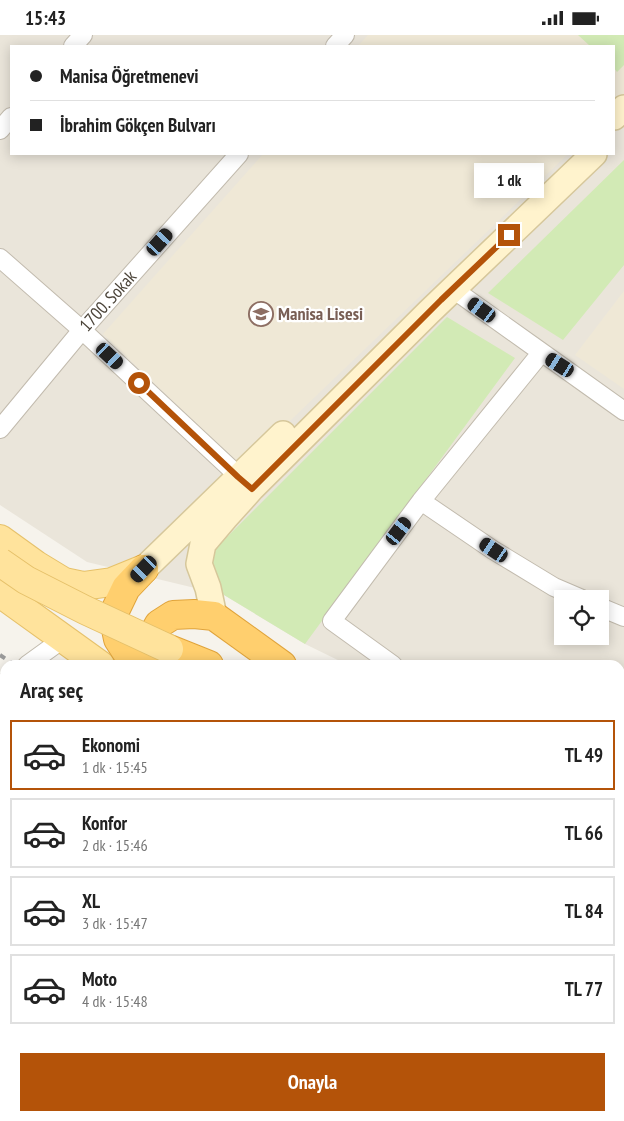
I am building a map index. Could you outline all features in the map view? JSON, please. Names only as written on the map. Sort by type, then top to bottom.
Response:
[{"type":"highway","points":[[134,660],[118,639],[113,615],[126,588],[144,569]]},
{"type":"highway","points":[[180,660],[162,657],[149,650],[151,638],[159,624],[173,615],[194,614],[214,616],[275,660]]},
{"type":"main road","points":[[214,616],[208,588],[199,564],[203,544],[225,518],[245,483],[344,374],[575,155]]},
{"type":"main road","points":[[0,539],[36,565],[64,582],[83,586],[112,582],[144,569],[245,483],[453,289],[593,155]]},
{"type":"main road","points":[[0,562],[26,580],[85,610],[162,657]]},
{"type":"main road","points":[[0,593],[93,660]]},
{"type":"street","points":[[74,45],[83,35]]},
{"type":"street","points":[[336,45],[345,35]]},
{"type":"street","points":[[0,130],[10,118]]},
{"type":"street","name":"1700. Sokak","points":[[0,429],[82,330],[238,155]]},
{"type":"street","points":[[0,258],[82,330],[245,483]]},
{"type":"street","points":[[453,289],[624,411]]},
{"type":"street","points":[[386,660],[332,621],[421,501],[541,353]]},
{"type":"street","points":[[421,501],[494,550],[561,590]]},
{"type":"street","points":[[609,611],[624,617]]},
{"type":"street","points":[[34,660],[63,639]]},
{"type":"shaded area","points":[[0,35],[624,35],[624,660],[338,660],[305,644],[224,595],[87,562],[0,505]]},
{"type":"shaded area","points":[[368,35],[624,35],[624,100],[615,108],[615,45],[359,45]]},
{"type":"shaded area","name":"Manisa Lisesi","points":[[262,155],[567,155],[242,467],[103,334]]},
{"type":"shaded area","points":[[624,291],[624,389],[575,355]]},
{"type":"green space","points":[[578,35],[624,35],[624,65],[617,72],[615,69],[615,45],[589,45]]},
{"type":"green space","points":[[624,160],[624,265],[563,340],[488,293]]},
{"type":"green space","points":[[447,317],[515,358],[305,644],[224,595],[212,580],[208,560],[220,544]]},
{"type":"railway","points":[[0,655],[8,660]]},
{"type":"place","name":"Manisa Lisesi","points":[[261,314]]},
{"type":"route","points":[[139,383],[252,489],[441,300],[509,235]]}]
